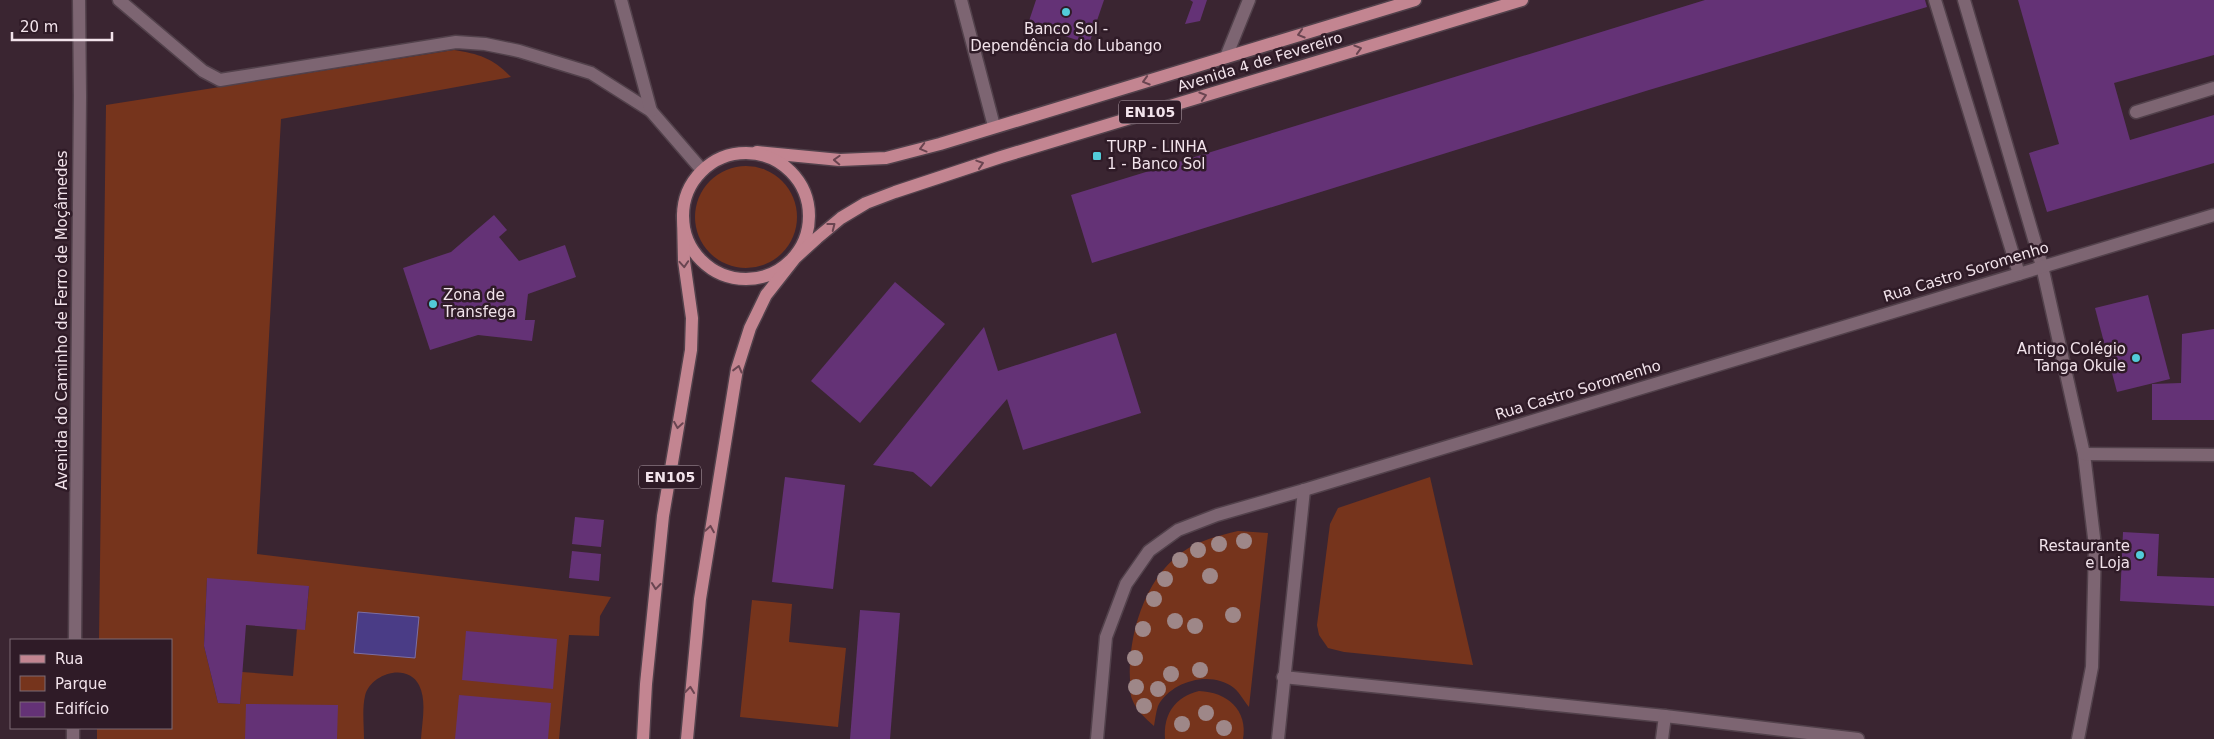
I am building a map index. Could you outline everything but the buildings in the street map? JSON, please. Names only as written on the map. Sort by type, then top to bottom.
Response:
[{"type":"main road","name":"Avenida 4 de Fevereiro","points":[[758,152],[840,160],[886,158],[940,144],[994,126],[1415,0]]},
{"type":"main road","name":"Avenida 4 de Fevereiro","points":[[795,258],[841,218],[866,203],[895,192],[1001,157],[1522,0]]},
{"type":"main road","name":"EN105","points":[[643,739],[646,684],[663,516],[691,350],[692,318],[684,261],[683,215],[685,199],[692,183],[702,170],[714,160],[728,154],[758,152],[788,166],[799,179],[806,194],[810,211],[809,227],[804,244],[766,295],[750,328],[737,369],[700,599],[687,739]]},
{"type":"main road","name":"EN105","points":[[683,215],[685,233],[692,248],[709,267],[732,278],[749,280],[766,276],[782,269],[795,258]]},
{"type":"street","name":"Avenida do Caminho de Ferro de Moçâmedes","points":[[74,639],[80,96],[79,0]]},
{"type":"street","points":[[119,0],[204,71],[220,80],[456,42],[485,44],[549,58],[591,73],[651,111],[702,170]]},
{"type":"street","points":[[621,0],[651,111]]},
{"type":"street","points":[[961,0],[994,126]]},
{"type":"street","points":[[1226,57],[1249,0]]},
{"type":"street","points":[[1935,0],[2019,274]]},
{"type":"street","points":[[1964,0],[2042,266],[2084,454],[2096,546],[2092,667],[2078,739]]},
{"type":"street","points":[[2136,112],[2214,88]]},
{"type":"street","name":"Rua Castro Soromenho","points":[[1097,739],[1106,637],[1126,584],[1150,551],[1178,530],[1217,515],[2214,215]]},
{"type":"street","points":[[2084,454],[2214,455]]},
{"type":"street","points":[[1278,739],[1304,490]]},
{"type":"street","points":[[1283,677],[1665,716],[1858,739]]},
{"type":"street","points":[[1662,739],[1665,716]]},
{"type":"green space","points":[[454,50],[471,53],[498,65],[511,77],[281,119],[257,554],[611,597],[600,616],[599,636],[569,635],[559,739],[421,739],[423,698],[419,685],[406,674],[398,673],[381,677],[368,688],[364,706],[364,739],[97,739],[97,729],[172,729],[172,639],[99,639],[106,105]],"holes":[[[207,579],[309,587],[305,629],[297,628],[293,676],[242,672],[240,704],[218,703],[204,646]]]},
{"type":"green space","points":[[746,166],[766,170],[782,181],[793,197],[797,217],[793,237],[782,253],[766,264],[746,268],[726,264],[710,253],[699,237],[695,217],[699,197],[710,181],[726,170]]},
{"type":"green space","points":[[1430,477],[1473,665],[1344,652],[1328,648],[1319,635],[1317,625],[1330,524],[1338,508]]},
{"type":"green space","points":[[1238,531],[1268,533],[1249,707],[1234,688],[1225,683],[1203,679],[1192,681],[1172,690],[1164,697],[1158,706],[1154,726],[1136,707],[1130,692],[1132,645],[1141,610],[1148,593],[1168,564],[1181,553],[1202,542]]},
{"type":"green space","points":[[752,600],[792,604],[789,642],[846,648],[838,727],[740,717]]},
{"type":"green space","points":[[1199,691],[1218,695],[1233,704],[1239,711],[1242,719],[1243,739],[1165,739],[1166,722],[1172,708],[1183,698]]},
{"type":"shaded area","points":[[358,612],[419,617],[415,658],[354,653]]},
{"type":"place","name":"Banco Sol - Dependência do Lubango","points":[[1066,12]]},
{"type":"place","name":"TURP - LINHA 1 - Banco Sol","points":[[1097,156]]},
{"type":"place","name":"Zona de Transfega","points":[[433,304]]},
{"type":"place","name":"Antigo Colégio Tanga Okule","points":[[2136,358]]},
{"type":"place","name":"Restaurante e Loja","points":[[2140,555]]}]
